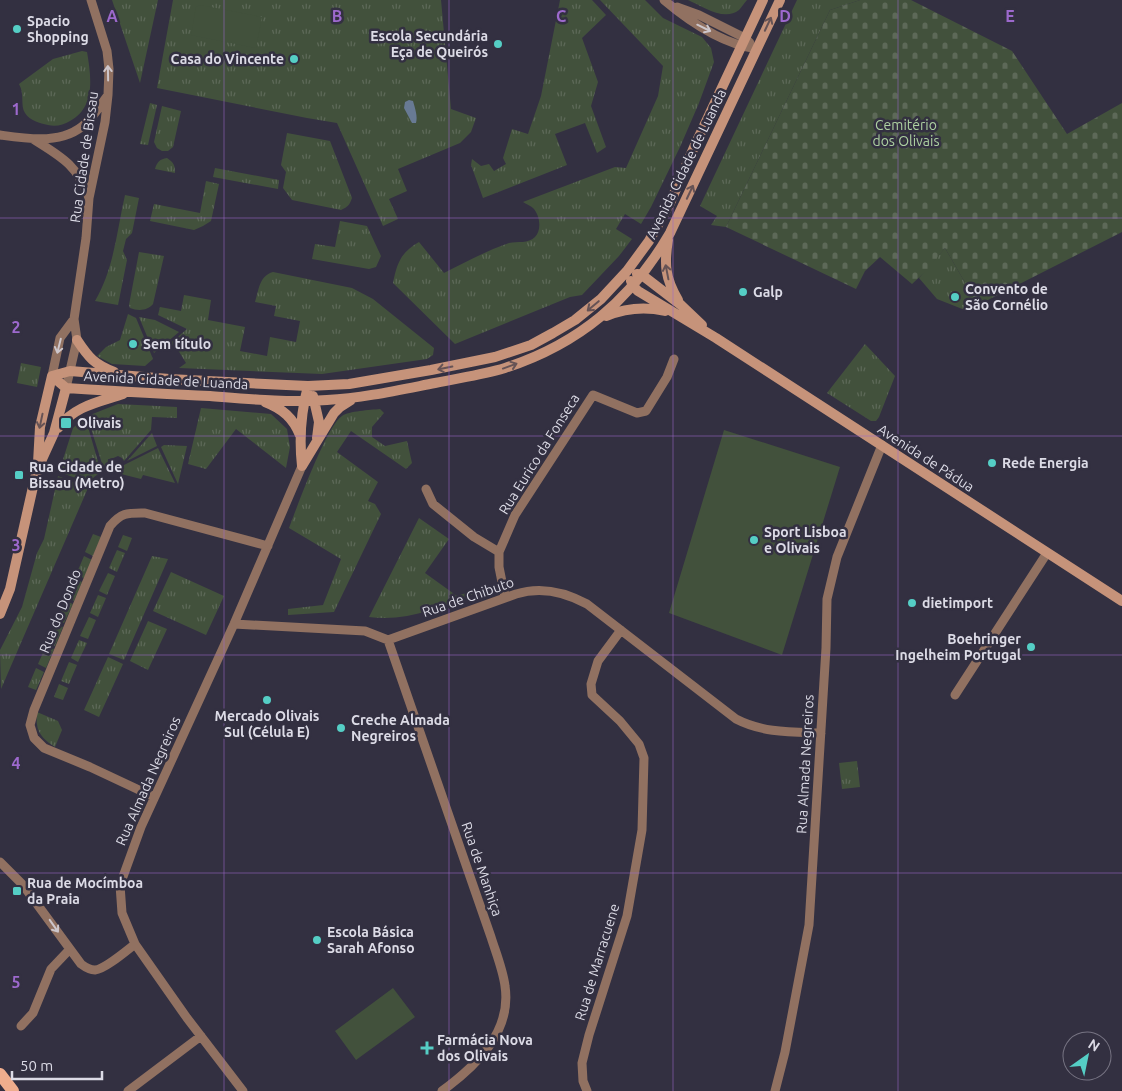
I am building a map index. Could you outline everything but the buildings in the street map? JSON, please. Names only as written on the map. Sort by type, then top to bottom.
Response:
[{"type":"main road","name":"Avenida Cidade de Luanda","points":[[52,376],[70,371],[124,376],[308,386],[349,384],[457,365],[514,351],[553,333],[575,320],[601,299],[638,257],[663,217],[763,0]]},
{"type":"main road","name":"Avenida Cidade de Luanda","points":[[52,376],[66,388],[315,401],[360,397],[503,368],[554,348],[578,334],[598,319],[633,286],[668,236],[780,0]]},
{"type":"main road","points":[[668,236],[665,271],[671,289],[681,305]]},
{"type":"main road","name":"Avenida de Pádua","points":[[627,271],[642,275],[681,305],[716,338]]},
{"type":"main road","points":[[627,271],[633,286]]},
{"type":"main road","name":"Avenida de Pádua","points":[[633,286],[1122,601]]},
{"type":"main road","points":[[598,319],[629,308],[652,308],[675,314]]},
{"type":"main road","points":[[77,340],[88,358],[96,364],[124,376]]},
{"type":"main road","name":"Rua Cidade de Bissau","points":[[0,614],[10,589],[38,468],[40,427],[52,376]]},
{"type":"main road","points":[[308,386],[315,401],[319,422],[316,445]]},
{"type":"main road","points":[[302,466],[300,435],[304,401],[308,386]]},
{"type":"main road","name":"Rua Cidade de Bissau","points":[[38,468],[54,433],[66,388]]},
{"type":"main road","points":[[54,433],[70,414],[131,392]]},
{"type":"main road","points":[[302,466],[340,406],[360,397]]},
{"type":"main road","points":[[254,399],[266,402],[284,412],[296,424],[300,435]]},
{"type":"main road","points":[[0,1074],[13,1091]]},
{"type":"street","name":"Rua Cidade de Bissau","points":[[66,388],[77,340],[74,319],[86,238],[89,198],[105,122],[108,95],[107,51],[90,0]]},
{"type":"street","points":[[667,2],[699,15],[757,49]]},
{"type":"street","points":[[0,135],[33,139],[60,137],[75,132],[87,123],[108,95]]},
{"type":"street","points":[[33,139],[58,155],[76,171],[84,183],[89,198]]},
{"type":"street","name":"Rua Cidade de Bissau","points":[[52,376],[60,338],[74,319]]},
{"type":"street","name":"Rua Eurico da Fonseca","points":[[505,597],[499,567],[499,552],[515,515],[593,395],[637,413],[646,412],[667,376],[674,359]]},
{"type":"street","name":"Rua Almada Negreiros","points":[[775,1091],[785,1052],[809,925],[827,599],[837,557],[882,445]]},
{"type":"street","name":"Rua Almada Negreiros","points":[[242,1091],[135,944],[122,913],[120,885],[140,827],[234,624],[302,466]]},
{"type":"street","points":[[426,488],[433,504],[474,537],[499,552]]},
{"type":"street","name":"Rua do Dondo","points":[[154,797],[44,748],[34,738],[30,725],[34,710],[110,526],[118,517],[128,513],[145,513],[268,546]]},
{"type":"street","points":[[955,695],[1047,553]]},
{"type":"street","name":"Rua de Chibuto","points":[[388,640],[505,597],[532,591],[561,593],[587,604],[726,712],[748,725],[772,731],[821,733]]},
{"type":"street","points":[[234,624],[365,631],[388,640]]},
{"type":"street","name":"Rua de Marracuene","points":[[587,1091],[583,1081],[582,1063],[589,1035],[627,916],[642,830],[644,758],[639,744],[620,721],[592,695],[591,684],[598,661],[621,630]]},
{"type":"street","name":"Rua de Manhiça","points":[[388,640],[491,937],[505,985],[504,1012],[500,1027],[492,1043],[472,1068],[442,1091]]},
{"type":"street","points":[[0,862],[23,885],[81,964],[87,968],[94,970],[101,968],[135,944]]},
{"type":"street","points":[[22,1026],[33,1013],[52,969],[70,949]]},
{"type":"street","points":[[128,1091],[201,1036]]},
{"type":"green space","points":[[112,0],[158,0],[140,83]]},
{"type":"green space","points":[[173,0],[441,0],[451,109],[476,118],[471,132],[460,143],[398,169],[407,191],[389,199],[398,219],[383,226],[337,123],[157,88]]},
{"type":"green space","points":[[560,0],[592,0],[606,15],[582,38],[598,82],[591,106],[606,147],[597,153],[585,123],[555,134],[567,165],[483,198],[471,165],[472,159],[481,166],[489,164],[494,171],[506,164],[503,158],[512,129],[528,134],[541,96]]},
{"type":"green space","points":[[600,0],[645,0],[663,18],[702,37],[711,48],[714,62],[699,103],[680,147],[641,224],[625,214],[616,229],[632,239],[619,256],[582,295],[570,297],[455,344],[393,283],[398,264],[404,254],[419,242],[444,273],[501,246],[532,239],[539,230],[539,218],[533,208],[523,202],[615,167],[626,168],[658,96],[663,66]]},
{"type":"green space","points":[[688,0],[747,0],[739,10],[733,13],[720,14]]},
{"type":"green space","points":[[797,0],[860,0],[830,10],[726,227],[711,225],[717,216],[700,206]]},
{"type":"green space","name":"Cemitério dos Olivais","points":[[860,0],[911,0],[1012,51],[1067,134],[1122,103],[1122,232],[978,305],[945,248],[927,270],[912,284],[880,257],[865,271],[856,289],[726,227],[830,10]]},
{"type":"green space","points":[[200,5],[262,17],[256,48],[191,35],[196,7]]},
{"type":"green space","points":[[82,51],[87,52],[90,71],[90,90],[84,108],[65,124],[48,125],[30,118],[25,113],[23,107],[22,92],[19,84],[53,59]]},
{"type":"green space","points":[[150,103],[157,105],[148,145],[140,144]]},
{"type":"green space","points":[[162,106],[181,111],[173,147],[168,151],[162,151],[157,148],[154,142]]},
{"type":"green space","points":[[287,133],[330,141],[352,198],[347,206],[341,210],[292,200],[283,188],[286,172],[281,165]]},
{"type":"green space","points":[[167,158],[174,164],[175,173],[155,169],[159,161]]},
{"type":"green space","points":[[215,168],[279,180],[278,189],[213,177]]},
{"type":"green space","points":[[206,181],[219,184],[211,221],[194,230],[150,221],[154,204],[200,213]]},
{"type":"green space","points":[[125,195],[139,198],[132,233],[126,239],[123,251],[127,260],[118,305],[95,301],[111,263]]},
{"type":"green space","points":[[340,221],[367,226],[381,256],[376,267],[369,269],[312,259],[315,244],[335,247]]},
{"type":"green space","points":[[945,248],[978,305],[970,312],[937,299],[919,278]]},
{"type":"green space","points":[[139,252],[164,256],[153,304],[148,308],[139,310],[130,308],[129,305]]},
{"type":"green space","points":[[273,272],[352,288],[373,299],[434,348],[433,355],[427,359],[322,374],[179,368],[186,363],[178,350],[180,348],[176,343],[167,349],[166,347],[187,329],[158,315],[160,307],[181,311],[184,295],[211,300],[208,320],[245,327],[240,351],[267,356],[270,337],[296,342],[300,321],[274,316],[276,306],[255,302],[262,280]]},
{"type":"green space","points":[[128,314],[136,318],[153,359],[145,366],[112,364],[97,356],[106,347],[120,340]]},
{"type":"green space","points":[[139,317],[155,320],[179,332],[154,353]]},
{"type":"green space","points":[[865,344],[895,376],[876,421],[871,421],[827,393]]},
{"type":"green space","points":[[21,363],[41,367],[37,387],[17,383]]},
{"type":"green space","points":[[118,404],[177,407],[177,418],[152,417],[151,430],[124,461],[118,456],[108,459],[107,471],[104,470],[88,419],[90,415]]},
{"type":"green space","points":[[201,408],[271,414],[287,429],[290,447],[286,468],[236,429],[206,469],[188,464]]},
{"type":"green space","points":[[380,409],[384,413],[372,427],[372,437],[385,446],[407,441],[412,463],[406,469],[351,431],[337,452],[378,482],[368,501],[375,504],[381,514],[334,612],[288,615],[288,609],[323,605],[341,559],[289,528],[321,450],[329,434],[342,416],[354,412]]},
{"type":"green space","points":[[83,419],[86,420],[101,472],[90,483],[59,472],[73,428]]},
{"type":"green space","name":"Sport Lisboa e Olivais","points":[[724,430],[840,467],[782,655],[669,613]]},
{"type":"green space","points":[[152,433],[157,446],[127,461]]},
{"type":"green space","points":[[164,445],[187,446],[178,484],[161,447]]},
{"type":"green space","points":[[158,448],[175,483],[143,475],[141,479],[117,473],[124,465]]},
{"type":"green space","points":[[58,476],[88,488],[1,689],[0,650],[22,607],[37,553],[44,539]]},
{"type":"green space","points":[[419,518],[449,539],[425,573],[457,596],[472,591],[473,594],[435,609],[409,616],[369,617]]},
{"type":"green space","points":[[93,534],[101,537],[93,556],[85,552]]},
{"type":"green space","points":[[123,535],[132,538],[127,551],[118,547]]},
{"type":"green space","points":[[117,550],[125,553],[117,572],[109,568]]},
{"type":"green space","points":[[84,556],[92,560],[84,578],[76,575]]},
{"type":"green space","points":[[152,556],[168,559],[124,660],[109,654]]},
{"type":"green space","points":[[171,572],[224,596],[206,635],[153,611]]},
{"type":"green space","points":[[108,573],[115,576],[107,595],[99,591]]},
{"type":"green space","points":[[74,579],[82,582],[74,601],[66,597]]},
{"type":"green space","points":[[98,595],[106,598],[98,617],[90,613]]},
{"type":"green space","points":[[65,601],[73,604],[64,623],[57,620]]},
{"type":"green space","points":[[89,617],[96,620],[88,639],[80,636]]},
{"type":"green space","points":[[148,621],[167,629],[148,670],[130,661]]},
{"type":"green space","points":[[55,624],[63,627],[55,646],[47,642]]},
{"type":"green space","points":[[79,640],[87,643],[78,662],[71,658]]},
{"type":"green space","points":[[46,646],[54,649],[46,668],[38,664]]},
{"type":"green space","points":[[108,657],[123,664],[99,717],[84,710]]},
{"type":"green space","points":[[69,662],[77,665],[69,684],[61,681]]},
{"type":"green space","points":[[36,668],[44,672],[36,690],[28,687]]},
{"type":"green space","points":[[59,684],[68,688],[63,700],[54,697]]},
{"type":"green space","points":[[37,712],[58,721],[62,730],[55,747],[42,736],[37,724]]},
{"type":"green space","points":[[857,761],[860,787],[842,789],[839,763]]},
{"type":"green space","points":[[393,988],[415,1017],[356,1060],[335,1031]]},
{"type":"water","points":[[413,101],[416,123],[412,123],[404,108],[405,102]]},
{"type":"place","name":"Spacio Shopping","points":[[17,29]]},
{"type":"place","name":"Escola Secundária Eça de Queirós","points":[[498,44]]},
{"type":"place","name":"Casa do Vincente","points":[[294,59]]},
{"type":"place","name":"Galp","points":[[743,292]]},
{"type":"place","name":"Convento de São Cornélio","points":[[955,297]]},
{"type":"place","name":"Sem título","points":[[133,344]]},
{"type":"place","name":"Olivais","points":[[66,423]]},
{"type":"place","name":"Rede Energia","points":[[992,463]]},
{"type":"place","name":"Rua Cidade de Bissau (Metro)","points":[[19,475]]},
{"type":"place","name":"Sport Lisboa e Olivais","points":[[754,540]]},
{"type":"place","name":"dietimport","points":[[912,603]]},
{"type":"place","name":"Boehringer Ingelheim Portugal","points":[[1031,647]]},
{"type":"place","name":"Mercado Olivais Sul (Célula E)","points":[[267,700]]},
{"type":"place","name":"Creche Almada Negreiros","points":[[341,728]]},
{"type":"place","name":"Rua de Mocímboa da Praia","points":[[17,891]]},
{"type":"place","name":"Escola Básica Sarah Afonso","points":[[317,940]]},
{"type":"place","name":"Farmácia Nova dos Olivais","points":[[427,1048]]}]
